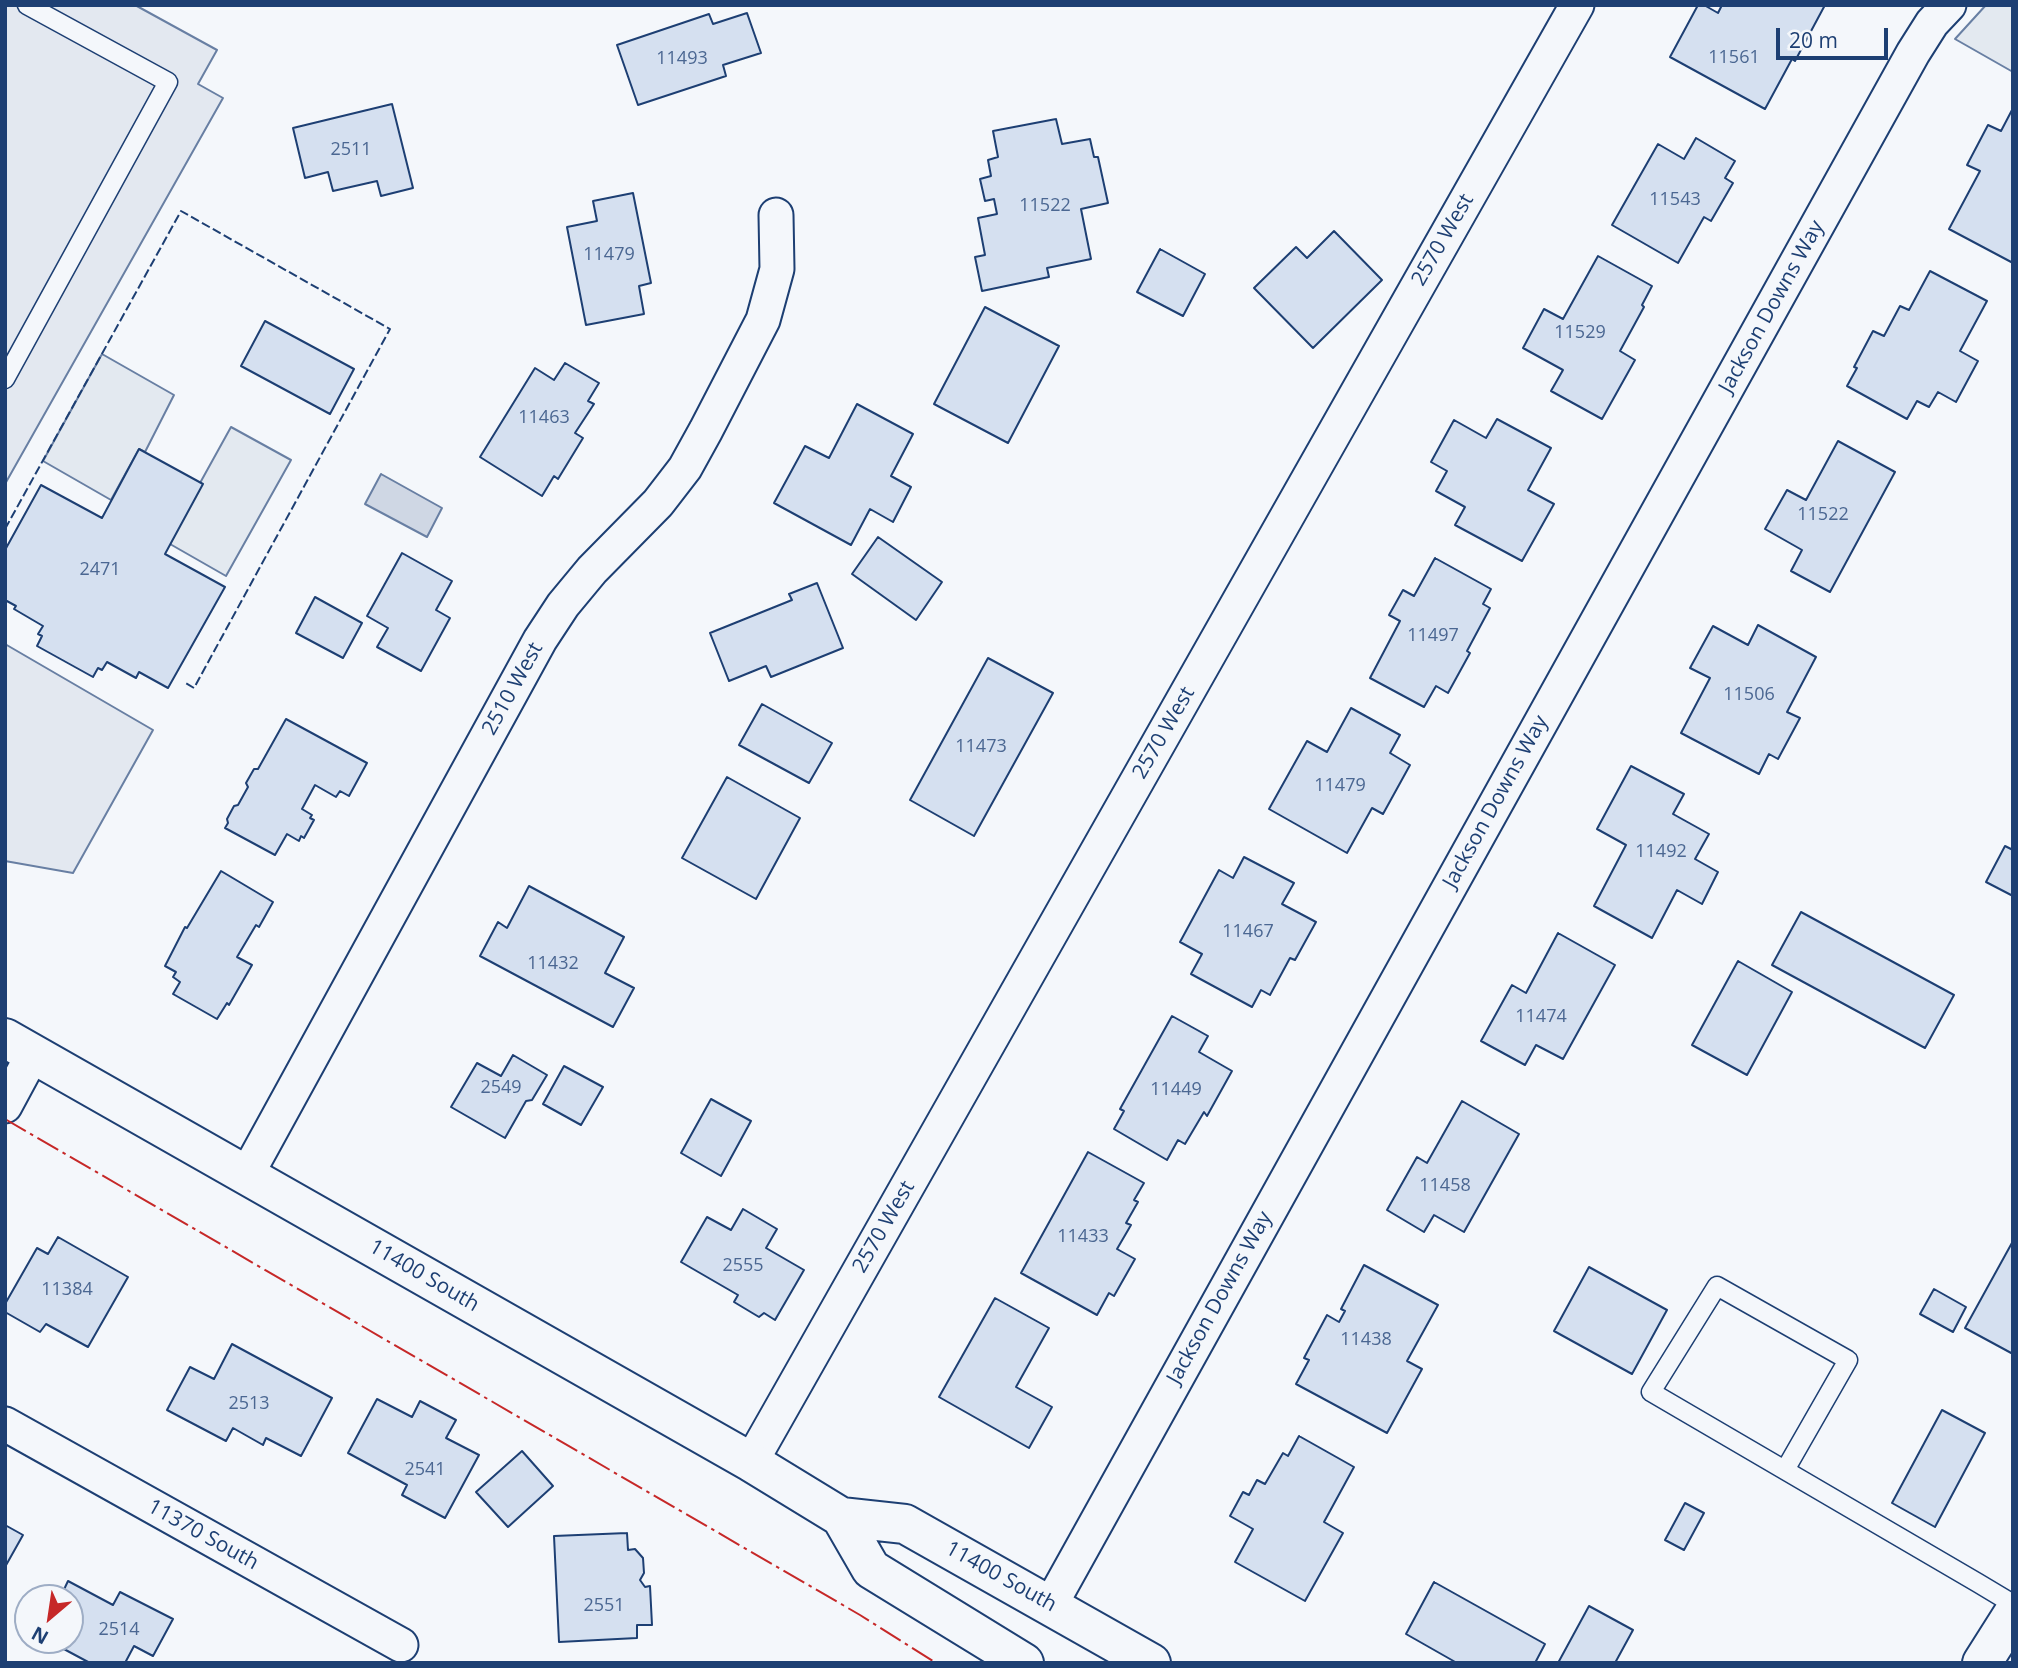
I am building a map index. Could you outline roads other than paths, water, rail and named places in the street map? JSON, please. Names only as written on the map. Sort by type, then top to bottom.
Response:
[{"type":"main road","name":"11400 South","points":[[19,1046],[751,1462],[841,1517],[905,1524],[1051,1604],[1151,1663]]},
{"type":"main road","name":"11400 South","points":[[841,1517],[871,1569],[1024,1663]]},
{"type":"main road","points":[[1982,1663],[2013,1614]]},
{"type":"street","name":"2570 West","points":[[751,1462],[1577,5]]},
{"type":"street","name":"Jackson Downs Way","points":[[1051,1604],[1906,65],[1932,23],[1949,5]]},
{"type":"street","name":"2510 West","points":[[246,1175],[540,640],[563,605],[592,570],[658,503],[685,468],[706,430],[763,320],[777,269],[776,215]]},
{"type":"street","points":[[5,1106],[19,1046]]},
{"type":"street","name":"11370 South","points":[[5,1424],[401,1645]]},
{"type":"lane","points":[[5,379],[167,82],[27,5]]},
{"type":"lane","points":[[1785,1470],[1848,1360],[1717,1286],[1651,1392],[2013,1604]]}]
